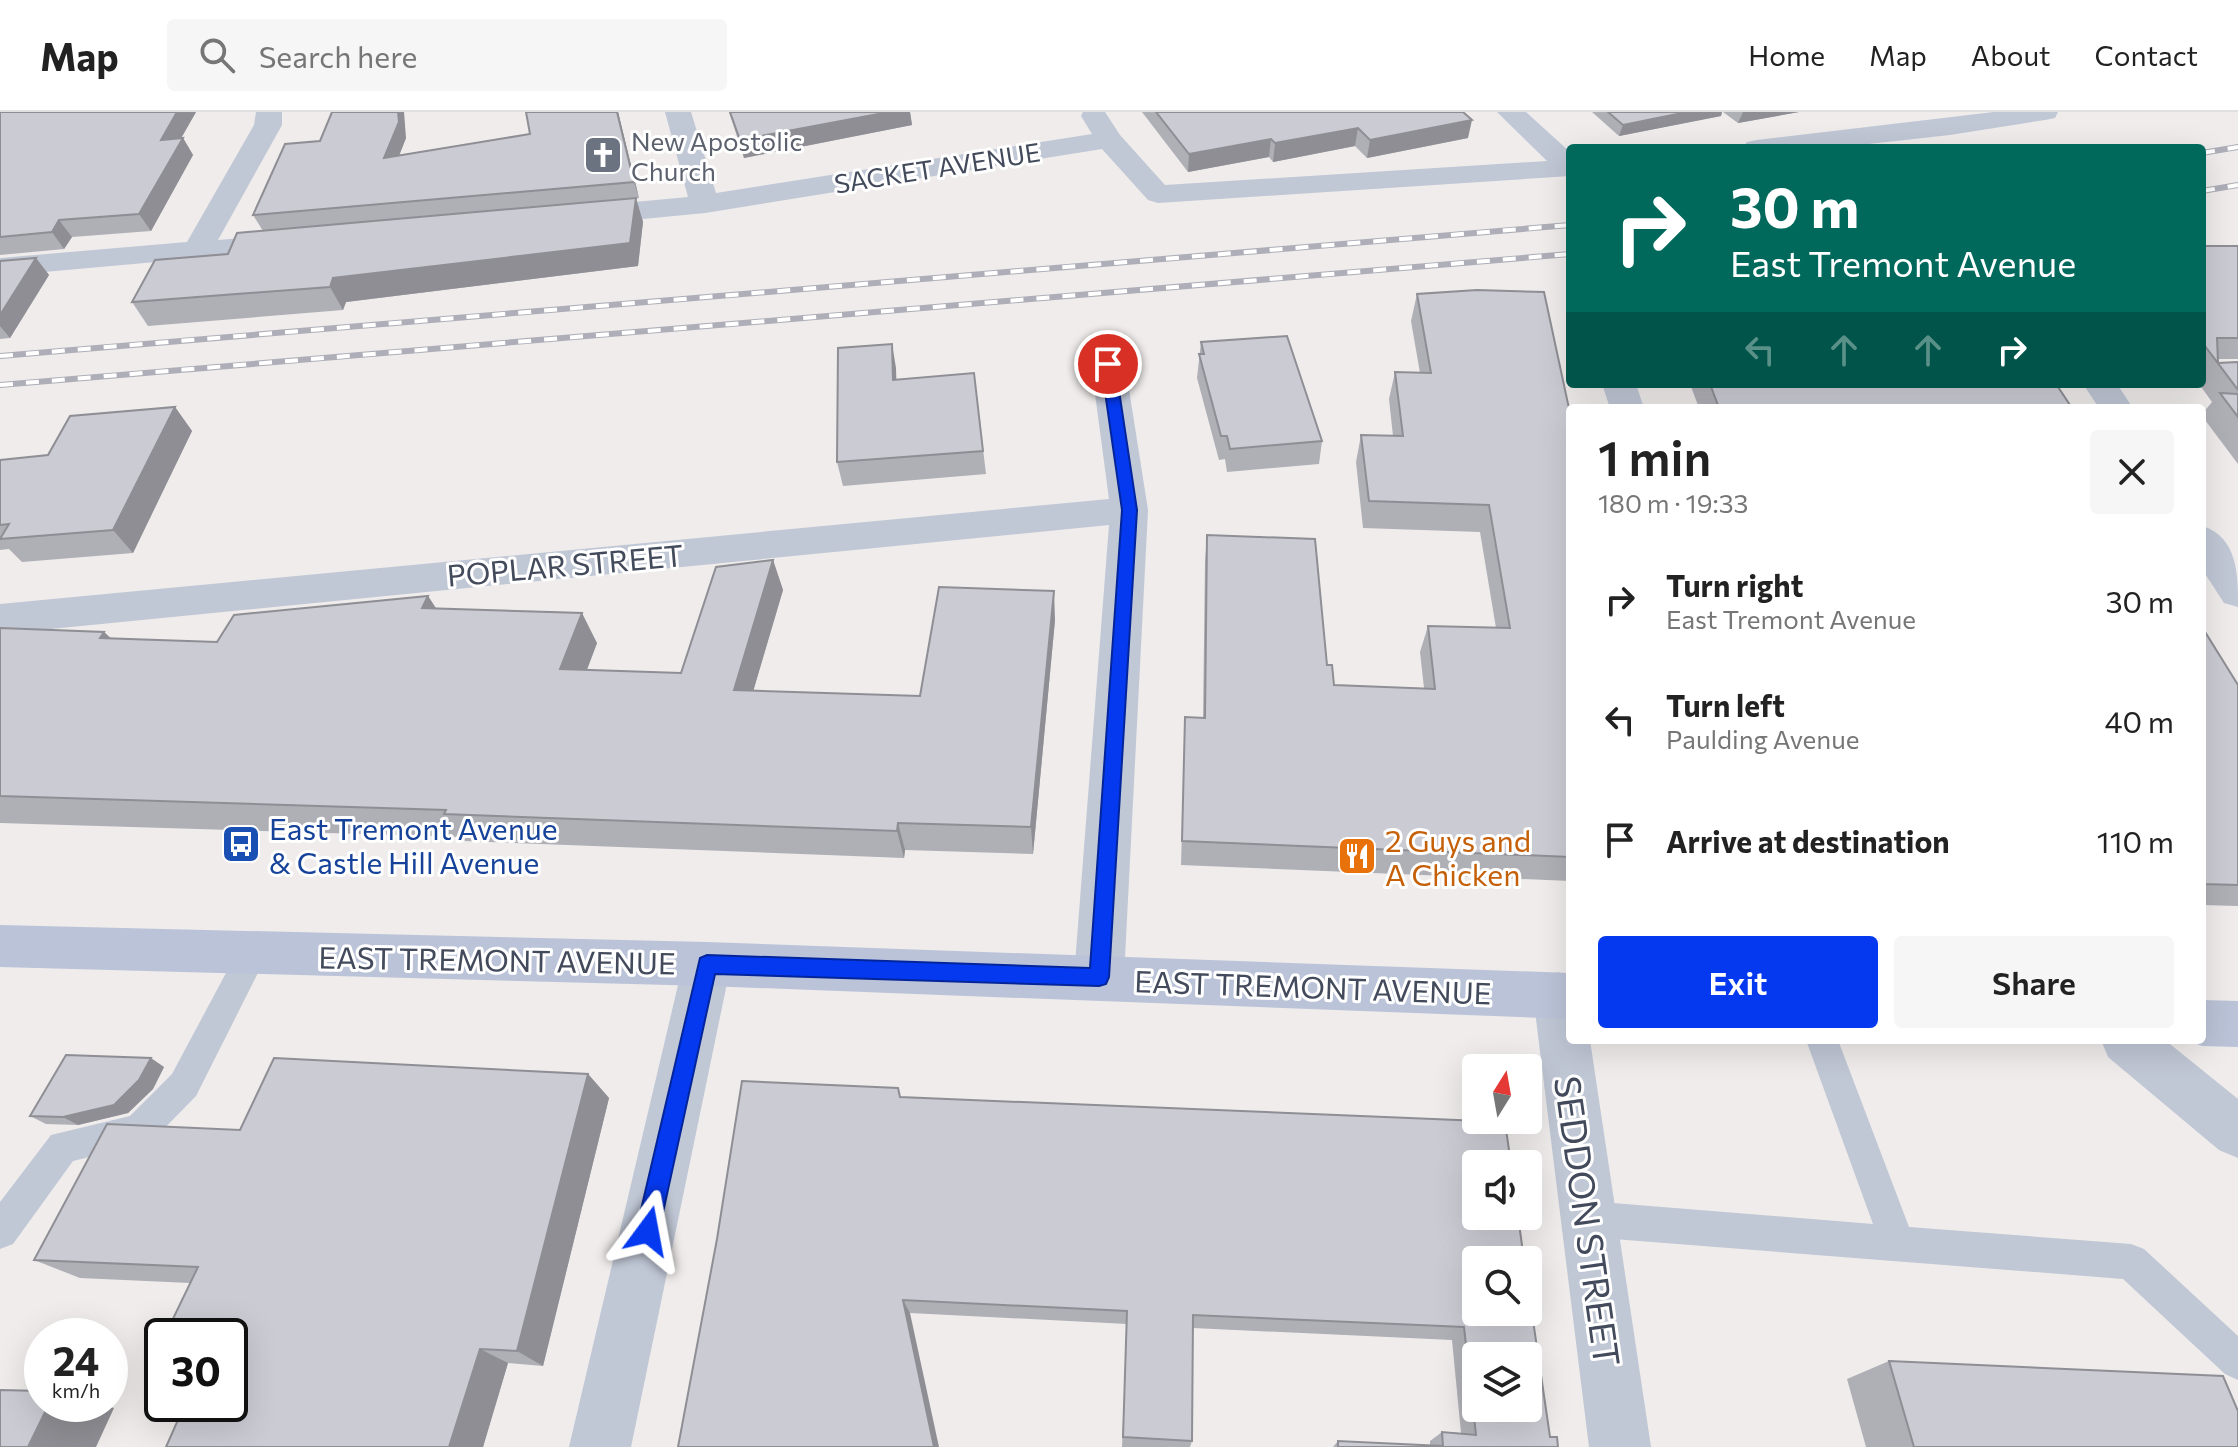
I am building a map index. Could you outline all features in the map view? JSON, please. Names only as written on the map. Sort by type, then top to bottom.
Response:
[{"type":"main road","name":"EAST TREMONT AVENUE","points":[[0,946],[707,964],[1564,996]]},
{"type":"main road","points":[[2206,1023],[2238,1024]]},
{"type":"street","points":[[197,251],[268,125],[269,112]]},
{"type":"street","points":[[678,112],[705,204]]},
{"type":"street","points":[[1091,112],[1109,140],[1158,194],[1566,168]]},
{"type":"street","points":[[1510,112],[1566,164]]},
{"type":"street","points":[[1783,144],[1938,120],[2045,112]]},
{"type":"street","name":"SACKET AVENUE","points":[[546,219],[705,204],[1109,140]]},
{"type":"street","points":[[0,267],[324,240]]},
{"type":"street","points":[[1099,977],[1129,510],[1108,364]]},
{"type":"street","name":"POPLAR STREET","points":[[0,619],[1129,510]]},
{"type":"street","points":[[2206,545],[2238,593]]},
{"type":"street","points":[[600,1447],[707,964]]},
{"type":"street","name":"SEDDON STREET","points":[[1569,1044],[1588,1219],[1620,1447]]},
{"type":"street","points":[[2131,1044],[2238,1132]]},
{"type":"lane","points":[[0,1231],[63,1147],[139,1130],[184,1085],[253,953]]},
{"type":"lane","points":[[1823,1044],[1898,1244]]},
{"type":"lane","points":[[1588,1219],[2131,1262],[2238,1361]]},
{"type":"building","points":[[0,112],[177,112],[161,140],[183,138],[139,214],[59,220],[52,232],[0,237]]},
{"type":"building","points":[[332,112],[398,112],[399,122],[384,158],[530,134],[526,112],[617,112],[634,182],[253,215],[285,144],[320,141]]},
{"type":"building","points":[[730,112],[889,112],[740,140]]},
{"type":"building","points":[[1156,112],[1463,112],[1472,120],[1370,140],[1358,128],[1189,154]]},
{"type":"building","points":[[1608,112],[1687,112],[1623,125]]},
{"type":"building","points":[[636,198],[630,243],[333,278],[330,287],[132,302],[155,260],[228,254],[237,233]]},
{"type":"building","points":[[2206,246],[2238,246],[2238,338],[2217,338],[2218,363],[2238,362],[2238,390],[2206,347]]},
{"type":"building","points":[[36,258],[0,315],[0,261]]},
{"type":"building","points":[[1477,290],[1544,292],[1568,404],[1566,857],[1182,841],[1185,717],[1205,718],[1207,535],[1315,539],[1327,665],[1332,665],[1334,685],[1435,689],[1428,626],[1510,628],[1489,505],[1369,501],[1361,435],[1403,436],[1395,372],[1431,373],[1417,294]]},
{"type":"building","points":[[1287,336],[1322,441],[1230,449],[1227,436],[1221,436],[1199,354],[1204,354],[1201,342]]},
{"type":"building","points":[[892,344],[893,380],[974,373],[983,451],[837,462],[838,348]]},
{"type":"building","points":[[1712,388],[2059,388],[2069,404],[1718,404]]},
{"type":"building","points":[[2220,393],[2238,394],[2238,417]]},
{"type":"building","points":[[175,407],[113,530],[0,539],[9,524],[0,525],[0,460],[48,455],[70,416]]},
{"type":"building","points":[[773,560],[734,690],[920,696],[939,587],[1054,591],[1031,827],[898,823],[897,831],[444,814],[446,810],[0,796],[0,628],[104,632],[100,638],[217,642],[234,615],[428,596],[422,608],[582,613],[560,669],[681,673],[716,567]]},
{"type":"building","points":[[2206,633],[2238,685],[2238,885],[2206,884]]},
{"type":"building","points":[[66,1055],[151,1058],[139,1080],[114,1105],[63,1117],[30,1116]]},
{"type":"building","points":[[274,1058],[588,1074],[517,1351],[480,1349],[449,1447],[166,1447],[177,1422],[248,1422],[248,1318],[173,1318],[198,1267],[34,1260],[107,1124],[240,1130]]},
{"type":"building","points":[[742,1081],[898,1088],[900,1097],[1462,1120],[1462,1134],[1507,1134],[1509,1150],[1462,1150],[1462,1230],[1520,1230],[1522,1246],[1462,1246],[1462,1326],[1534,1326],[1536,1342],[1466,1342],[1464,1327],[1193,1315],[1192,1441],[1123,1437],[1127,1311],[903,1300],[934,1447],[678,1447],[717,1239]]},
{"type":"building","points":[[1889,1361],[2223,1376],[2238,1411],[2238,1447],[1914,1447]]},
{"type":"building","points":[[1542,1382],[1550,1437],[1557,1437],[1558,1447],[1338,1447],[1338,1441],[1443,1446],[1442,1432],[1476,1435],[1475,1422],[1542,1422]]},
{"type":"building","points":[[0,1390],[24,1391],[24,1422],[40,1422],[28,1447],[0,1447]]},
{"type":"railway","points":[[2206,152],[2238,147]]},
{"type":"railway","points":[[2206,190],[2238,185]]},
{"type":"railway","points":[[0,356],[1566,225]]},
{"type":"railway","points":[[0,385],[1566,254]]},
{"type":"place","name":"New Apostolic Church","points":[[603,155]]},
{"type":"place","name":"East Tremont Avenue & Castle Hill Avenue","points":[[241,844]]},
{"type":"place","name":"2 Guys and A Chicken","points":[[1357,856]]},
{"type":"route","points":[[648,1231],[707,964],[1099,977],[1129,510],[1108,364]]}]
